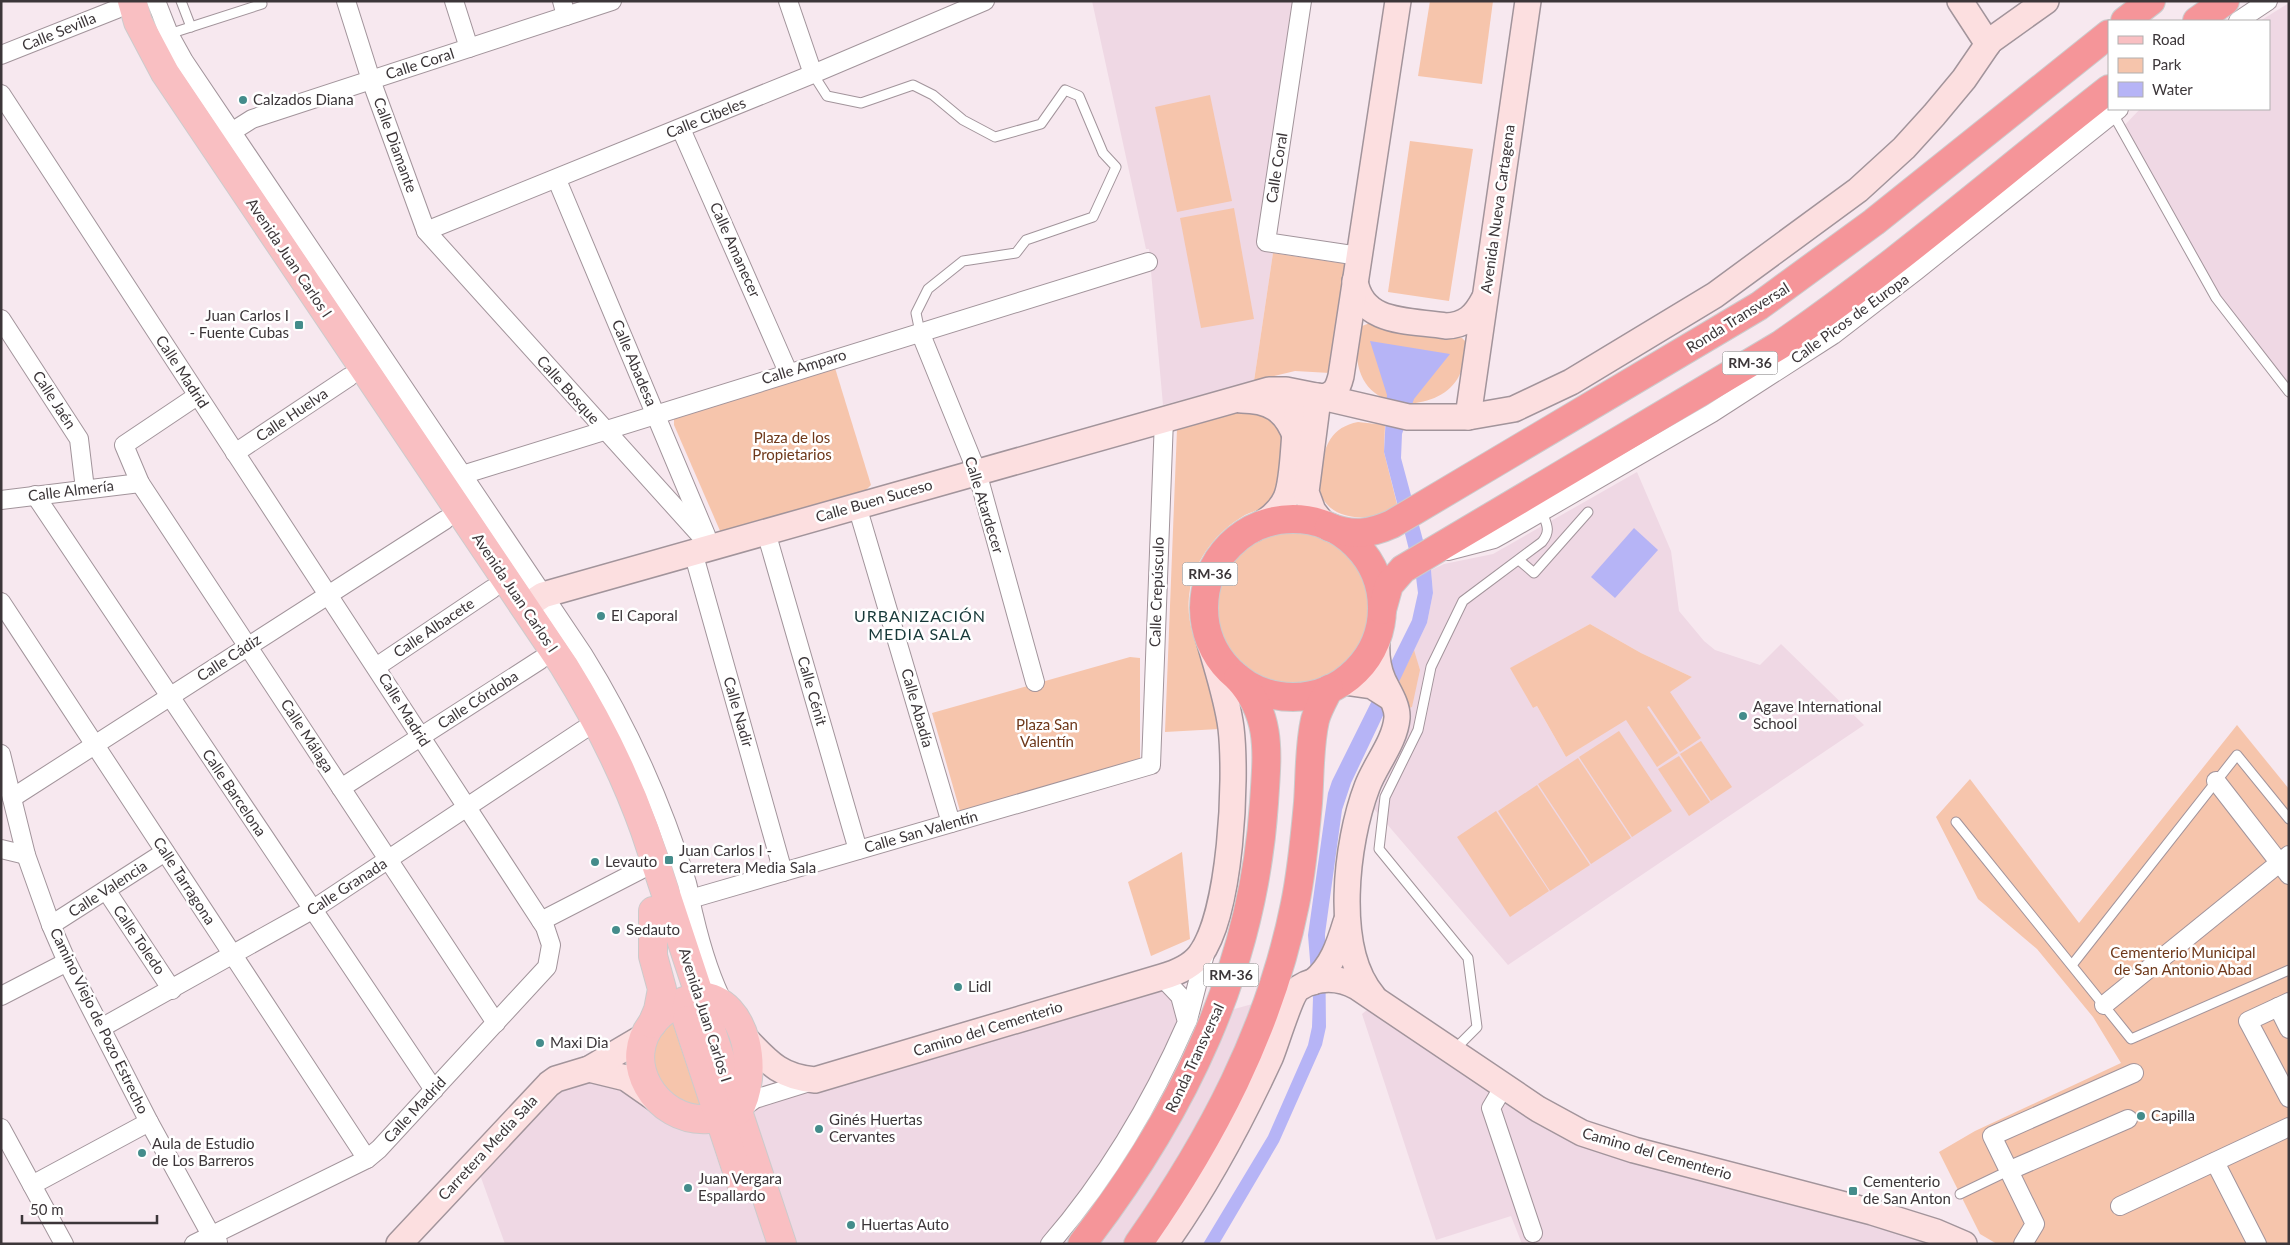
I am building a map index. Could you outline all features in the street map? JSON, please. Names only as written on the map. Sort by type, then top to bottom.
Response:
[{"type":"highway","points":[[2126,20],[2151,1]]},
{"type":"highway","points":[[2198,20],[2225,1]]},
{"type":"highway","name":"Ronda Transversal","points":[[1326,526],[1346,533],[1361,534],[1392,524],[1759,306],[1824,261],[2108,35]]},
{"type":"highway","name":"RM-36","points":[[1382,610],[1379,585],[1369,562],[1354,543],[1326,526],[1294,519],[1268,522],[1253,528],[1226,549],[1212,571],[1204,604],[1208,636],[1222,662],[1238,678],[1253,688],[1278,696],[1310,696],[1336,685],[1361,666],[1377,639],[1385,596],[1392,580],[1403,569],[1723,380],[1788,339],[2108,108]]},
{"type":"highway","name":"Ronda Transversal","points":[[1082,1244],[1132,1176],[1168,1116],[1210,1032],[1239,950],[1256,872],[1264,812],[1266,756],[1265,726],[1262,715],[1238,678]]},
{"type":"highway","name":"RM-36","points":[[1138,1244],[1185,1173],[1233,1087],[1250,1052],[1272,990],[1289,930],[1301,870],[1314,724],[1336,685]]},
{"type":"main road","points":[[1326,526],[1313,511],[1307,499],[1307,481],[1299,407],[1305,399],[1332,394],[1339,383],[1398,1]]},
{"type":"main road","name":"Avenida Nueva Cartagena","points":[[1468,417],[1528,1]]},
{"type":"main road","points":[[1960,1],[1988,44]]},
{"type":"main road","points":[[1253,528],[1276,513],[1286,497],[1303,445],[1335,417],[1357,410],[1374,410],[1420,418],[1498,414],[1546,395],[1668,325],[1759,264],[1841,203],[1889,162],[1949,98],[1988,44],[2046,1]]},
{"type":"main road","name":"Avenida Juan Carlos I","points":[[133,3],[138,22],[150,48],[214,143],[445,520],[540,660],[583,730],[620,809],[640,870],[671,905]]},
{"type":"main road","name":"Avenida Juan Carlos I","points":[[133,3],[135,55],[214,143],[356,372],[452,480],[534,601],[613,751],[642,821],[671,905],[690,999],[728,1114],[762,1244]]},
{"type":"main road","points":[[1355,281],[1361,301],[1373,312],[1388,317],[1446,326],[1456,326],[1471,319],[1477,314],[1484,299]]},
{"type":"main road","name":"Calle Buen Suceso","points":[[534,601],[702,550],[1269,390],[1286,390],[1319,396],[1374,410]]},
{"type":"main road","points":[[1226,401],[1260,402],[1278,410],[1286,416],[1303,445]]},
{"type":"main road","points":[[1208,636],[1229,717],[1233,781],[1230,840],[1222,894],[1209,940]]},
{"type":"main road","points":[[1377,639],[1378,667],[1397,711],[1396,723],[1366,788],[1354,835],[1349,871],[1348,916],[1354,962],[1361,978],[1378,1001]]},
{"type":"main road","points":[[1336,685],[1372,686],[1392,698]]},
{"type":"main road","points":[[656,1099],[648,1088],[642,1073],[641,1053],[648,1031],[658,1010],[662,989],[653,956],[671,905]]},
{"type":"main road","points":[[1165,1244],[1200,1192],[1240,1122],[1272,1054],[1295,992],[1313,982],[1326,969],[1335,954],[1348,916]]},
{"type":"main road","name":"Camino del Cementerio","points":[[745,1038],[768,1062],[789,1076],[815,1080],[1162,977],[1189,965],[1201,954],[1209,940]]},
{"type":"main road","name":"Camino del Cementerio","points":[[1313,982],[1327,979],[1342,980],[1357,987],[1559,1122],[1608,1142],[1872,1212],[1936,1232],[1964,1244]]},
{"type":"main road","points":[[589,1069],[626,1078],[684,1116],[700,1119],[728,1114],[743,1103],[748,1082],[748,1059],[745,1038],[727,1009],[711,998],[690,999],[666,1011],[648,1031]]},
{"type":"main road","name":"Carretera Media Sala","points":[[399,1244],[549,1084],[556,1079],[589,1069],[648,1031]]},
{"type":"main road","name":"Avenida Juan Carlos I","points":[[728,1114],[782,1244]]},
{"type":"street","name":"Calle Diamante","points":[[346,1],[371,80],[426,231]]},
{"type":"street","points":[[454,1],[469,48]]},
{"type":"street","name":"Calle Coral","points":[[214,143],[252,119],[469,48],[564,9],[612,1]]},
{"type":"street","points":[[788,1],[813,74]]},
{"type":"street","name":"Calle Cibeles","points":[[426,231],[557,180],[985,1]]},
{"type":"street","name":"Calle Coral","points":[[1302,1],[1266,242],[1359,256]]},
{"type":"street","points":[[2240,20],[2268,1]]},
{"type":"street","name":"Avenida Juan Carlos I","points":[[133,3],[169,34],[218,113],[214,143],[244,150],[452,480]]},
{"type":"street","name":"Calle Sevilla","points":[[1,55],[133,3]]},
{"type":"street","name":"Calle Madrid","points":[[1,94],[541,921],[551,945],[547,967],[379,1149],[367,1159],[216,1239],[194,1244]]},
{"type":"street","points":[[188,107],[218,113]]},
{"type":"street","name":"Calle Picos de Europa","points":[[1423,557],[1494,539],[1712,413],[1833,335],[1916,271],[2108,109]]},
{"type":"street","name":"Calle Amanecer","points":[[681,128],[788,372]]},
{"type":"street","points":[[236,180],[244,150]]},
{"type":"street","name":"Calle Abadesa","points":[[557,180],[655,414],[702,550]]},
{"type":"street","name":"Calle Bosque","points":[[426,231],[603,430],[702,550]]},
{"type":"street","name":"Calle Amparo","points":[[452,480],[788,372],[1148,262]]},
{"type":"street","name":"Calle Jaén","points":[[1,319],[79,439],[85,489]]},
{"type":"street","name":"Calle Atardecer","points":[[920,332],[977,472],[1035,682]]},
{"type":"street","name":"Calle Huelva","points":[[235,453],[356,372]]},
{"type":"street","name":"Calle Málaga","points":[[197,396],[124,445],[140,483],[496,1023]]},
{"type":"street","name":"Calle Crepúsculo","points":[[1150,765],[1164,419]]},
{"type":"street","name":"Calle Almería","points":[[1,500],[140,483]]},
{"type":"street","name":"Calle Barcelona","points":[[35,495],[434,1090]]},
{"type":"street","name":"Calle Abadía","points":[[857,506],[951,823]]},
{"type":"street","name":"Calle Cádiz","points":[[12,798],[445,520]]},
{"type":"street","name":"Calle Cénit","points":[[766,532],[858,850]]},
{"type":"street","name":"Calle Nadir","points":[[702,550],[783,872]]},
{"type":"street","name":"Calle Albacete","points":[[376,667],[492,590]]},
{"type":"street","name":"Calle Tarragona","points":[[1,602],[367,1159]]},
{"type":"street","name":"Calle Córdoba","points":[[341,788],[540,660]]},
{"type":"street","name":"Calle Granada","points":[[101,1028],[233,956],[312,910],[583,730]]},
{"type":"street","name":"Camino Viejo de Pozo Estrecho","points":[[1,754],[26,855],[67,962],[149,1122],[216,1239]]},
{"type":"street","name":"Calle San Valentín","points":[[671,905],[1150,765]]},
{"type":"street","points":[[2104,1005],[2286,865],[2216,781]]},
{"type":"street","points":[[1,849],[26,855]]},
{"type":"street","name":"Calle Valencia","points":[[52,925],[165,852]]},
{"type":"street","points":[[541,921],[640,870]]},
{"type":"street","name":"Calle Toledo","points":[[106,890],[172,990]]},
{"type":"street","name":"Avenida Juan Carlos I","points":[[671,905],[693,915],[717,990],[727,1009]]},
{"type":"street","points":[[1050,1244],[1116,1156],[1146,1104],[1187,1022],[1209,940]]},
{"type":"street","points":[[1,996],[67,962]]},
{"type":"street","points":[[1162,977],[1180,996],[1187,1022]]},
{"type":"street","points":[[2289,1029],[2283,1004],[2248,1021],[2289,1098]]},
{"type":"street","points":[[2023,1244],[2035,1224],[1992,1136],[2134,1073]]},
{"type":"street","name":"Camino del Cementerio","points":[[728,1114],[755,1099],[815,1080]]},
{"type":"street","points":[[1504,1086],[1491,1108],[1533,1233]]},
{"type":"street","points":[[2008,1171],[2128,1119]]},
{"type":"street","points":[[32,1185],[149,1122]]},
{"type":"street","points":[[2120,1206],[2289,1127]]},
{"type":"street","points":[[1,1128],[64,1244]]},
{"type":"street","points":[[2215,1162],[2257,1244]]},
{"type":"lane","points":[[181,1],[191,27]]},
{"type":"lane","points":[[169,34],[262,4],[260,1]]},
{"type":"lane","points":[[813,74],[827,96],[861,104],[913,86],[933,95],[964,120],[996,137],[1041,124],[1065,90],[1079,96],[1103,153],[1116,167],[1094,217],[1026,240],[1016,252],[963,261],[928,290],[916,313],[920,332]]},
{"type":"lane","points":[[2117,110],[2216,298],[2289,392]]},
{"type":"lane","points":[[1453,1051],[1477,1027],[1468,958],[1379,849],[1385,797],[1418,730],[1431,667],[1464,601],[1533,550],[1548,535],[1549,528],[1542,512]]},
{"type":"lane","points":[[1519,560],[1534,573],[1588,512]]},
{"type":"lane","points":[[2072,965],[2237,754],[2289,819]]},
{"type":"lane","points":[[1956,822],[2131,1039],[2289,970]]},
{"type":"lane","points":[[1960,1194],[2008,1171]]},
{"type":"shaded area","points":[[1092,1],[1299,1],[1262,251],[1273,253],[1254,381],[1163,405],[1149,249],[1146,249]]},
{"type":"shaded area","points":[[2289,3],[2289,392],[2216,298],[2121,129],[2139,110],[2270,110],[2270,20],[2262,20]]},
{"type":"shaded area","name":"Agave International School","points":[[1637,472],[1671,551],[1679,611],[1704,641],[1715,650],[1760,665],[1781,644],[1864,725],[1508,965],[1374,809],[1409,724],[1409,708],[1399,680],[1427,623],[1433,593],[1431,570],[1444,564],[1493,554]],"holes":[[[1590,624],[1641,653],[1692,677],[1566,757],[1537,706],[1533,708],[1511,668]]]},
{"type":"shaded area","points":[[1162,977],[1188,1022],[1295,992],[1165,1244],[505,1244],[475,1161],[509,1124],[589,1069],[676,1113]]},
{"type":"shaded area","points":[[1378,1001],[1538,1109],[1964,1244],[1522,1244],[1511,1216],[1436,1240],[1362,1014]]},
{"type":"green space","points":[[1430,1],[1493,1],[1482,84],[1418,76]]},
{"type":"green space","points":[[1210,95],[1232,201],[1177,212],[1155,107]]},
{"type":"green space","points":[[1410,141],[1473,149],[1449,301],[1388,292]]},
{"type":"green space","points":[[1234,208],[1254,319],[1201,328],[1180,218]]},
{"type":"green space","points":[[1273,253],[1347,264],[1330,373],[1295,371],[1254,381]]},
{"type":"green space","points":[[1370,323],[1462,338],[1466,342],[1464,364],[1459,376],[1452,386],[1433,399],[1408,403],[1385,399],[1368,387],[1363,379],[1358,362],[1357,343],[1359,334],[1362,326]]},
{"type":"green space","name":"Plaza de los Propietarios","points":[[835,368],[871,485],[864,492],[721,533],[674,425],[674,415]]},
{"type":"green space","points":[[1253,410],[1274,422],[1280,431],[1284,451],[1279,484],[1269,503],[1245,515],[1225,529],[1209,546],[1197,567],[1190,589],[1190,620],[1197,646],[1213,684],[1219,729],[1165,732],[1177,429],[1238,412]]},
{"type":"green space","points":[[1358,422],[1385,425],[1384,452],[1397,504],[1380,514],[1370,517],[1354,517],[1338,513],[1326,503],[1322,497],[1320,487],[1322,461],[1331,438],[1342,428]]},
{"type":"green space","points":[[1302,520],[1327,526],[1335,530],[1361,552],[1375,574],[1380,591],[1380,625],[1375,642],[1361,664],[1349,676],[1327,690],[1310,695],[1284,696],[1259,690],[1251,686],[1225,664],[1211,642],[1206,625],[1205,599],[1211,574],[1215,566],[1237,540],[1259,526],[1276,521]]},
{"type":"green space","points":[[1590,624],[1641,653],[1692,677],[1670,692],[1701,738],[1680,752],[1649,706],[1647,707],[1678,753],[1657,767],[1626,720],[1566,757],[1537,706],[1533,708],[1510,668]]},
{"type":"green space","points":[[1414,650],[1420,670],[1412,707],[1409,708],[1399,680]]},
{"type":"green space","name":"Plaza San Valentín","points":[[1130,657],[1140,658],[1140,760],[960,811],[932,713]]},
{"type":"green space","name":"Cementerio Municipal de San Antonio Abad","points":[[2237,725],[2289,789],[2289,1244],[1997,1244],[1980,1234],[1939,1152],[1975,1131],[2121,1063],[2093,1017],[2037,949],[1978,899],[1936,817],[1970,779],[2079,923]]},
{"type":"green space","points":[[1619,731],[1672,811],[1632,837],[1579,757]]},
{"type":"green space","points":[[1701,741],[1732,787],[1711,801],[1680,754]]},
{"type":"green space","points":[[1679,756],[1710,802],[1689,816],[1658,769]]},
{"type":"green space","points":[[1578,758],[1631,838],[1591,864],[1538,784]]},
{"type":"green space","points":[[1537,785],[1590,865],[1550,891],[1498,811]]},
{"type":"green space","points":[[1496,811],[1549,891],[1510,917],[1457,837]]},
{"type":"green space","points":[[1182,852],[1190,939],[1151,956],[1128,882]]},
{"type":"green space","points":[[673,1005],[708,1119],[643,1073]]},
{"type":"water","points":[[1370,341],[1450,354],[1414,399],[1402,434],[1401,458],[1431,570],[1433,593],[1427,623],[1351,783],[1342,810],[1325,934],[1326,1027],[1322,1045],[1279,1142],[1219,1244],[1203,1244],[1268,1136],[1308,1045],[1312,1027],[1313,998],[1308,935],[1328,793],[1332,781],[1412,620],[1418,593],[1416,577],[1384,452],[1387,395]]},
{"type":"water","points":[[1634,528],[1658,550],[1615,598],[1591,577]]},
{"type":"place","name":"Calzados Diana","points":[[243,100]]},
{"type":"place","name":"Juan Carlos I - Fuente Cubas","points":[[299,325]]},
{"type":"place","name":"El Caporal","points":[[601,616]]},
{"type":"place","name":"Agave International School","points":[[1743,716]]},
{"type":"place","name":"Juan Carlos I - Carretera Media Sala","points":[[669,860]]},
{"type":"place","name":"Levauto","points":[[595,862]]},
{"type":"place","name":"Sedauto","points":[[616,930]]},
{"type":"place","name":"Lidl","points":[[958,987]]},
{"type":"place","name":"Maxi Dia","points":[[540,1043]]},
{"type":"place","name":"Capilla","points":[[2141,1116]]},
{"type":"place","name":"Ginés Huertas Cervantes","points":[[819,1129]]},
{"type":"place","name":"Aula de Estudio de Los Barreros","points":[[142,1153]]},
{"type":"place","name":"Juan Vergara Espallardo","points":[[688,1188]]},
{"type":"place","name":"Cementerio de San Anton","points":[[1853,1191]]},
{"type":"place","name":"Huertas Auto","points":[[851,1225]]},
{"type":"district","name":"URBANIZACIÓN MEDIA SALA","points":[[920,625]]}]
